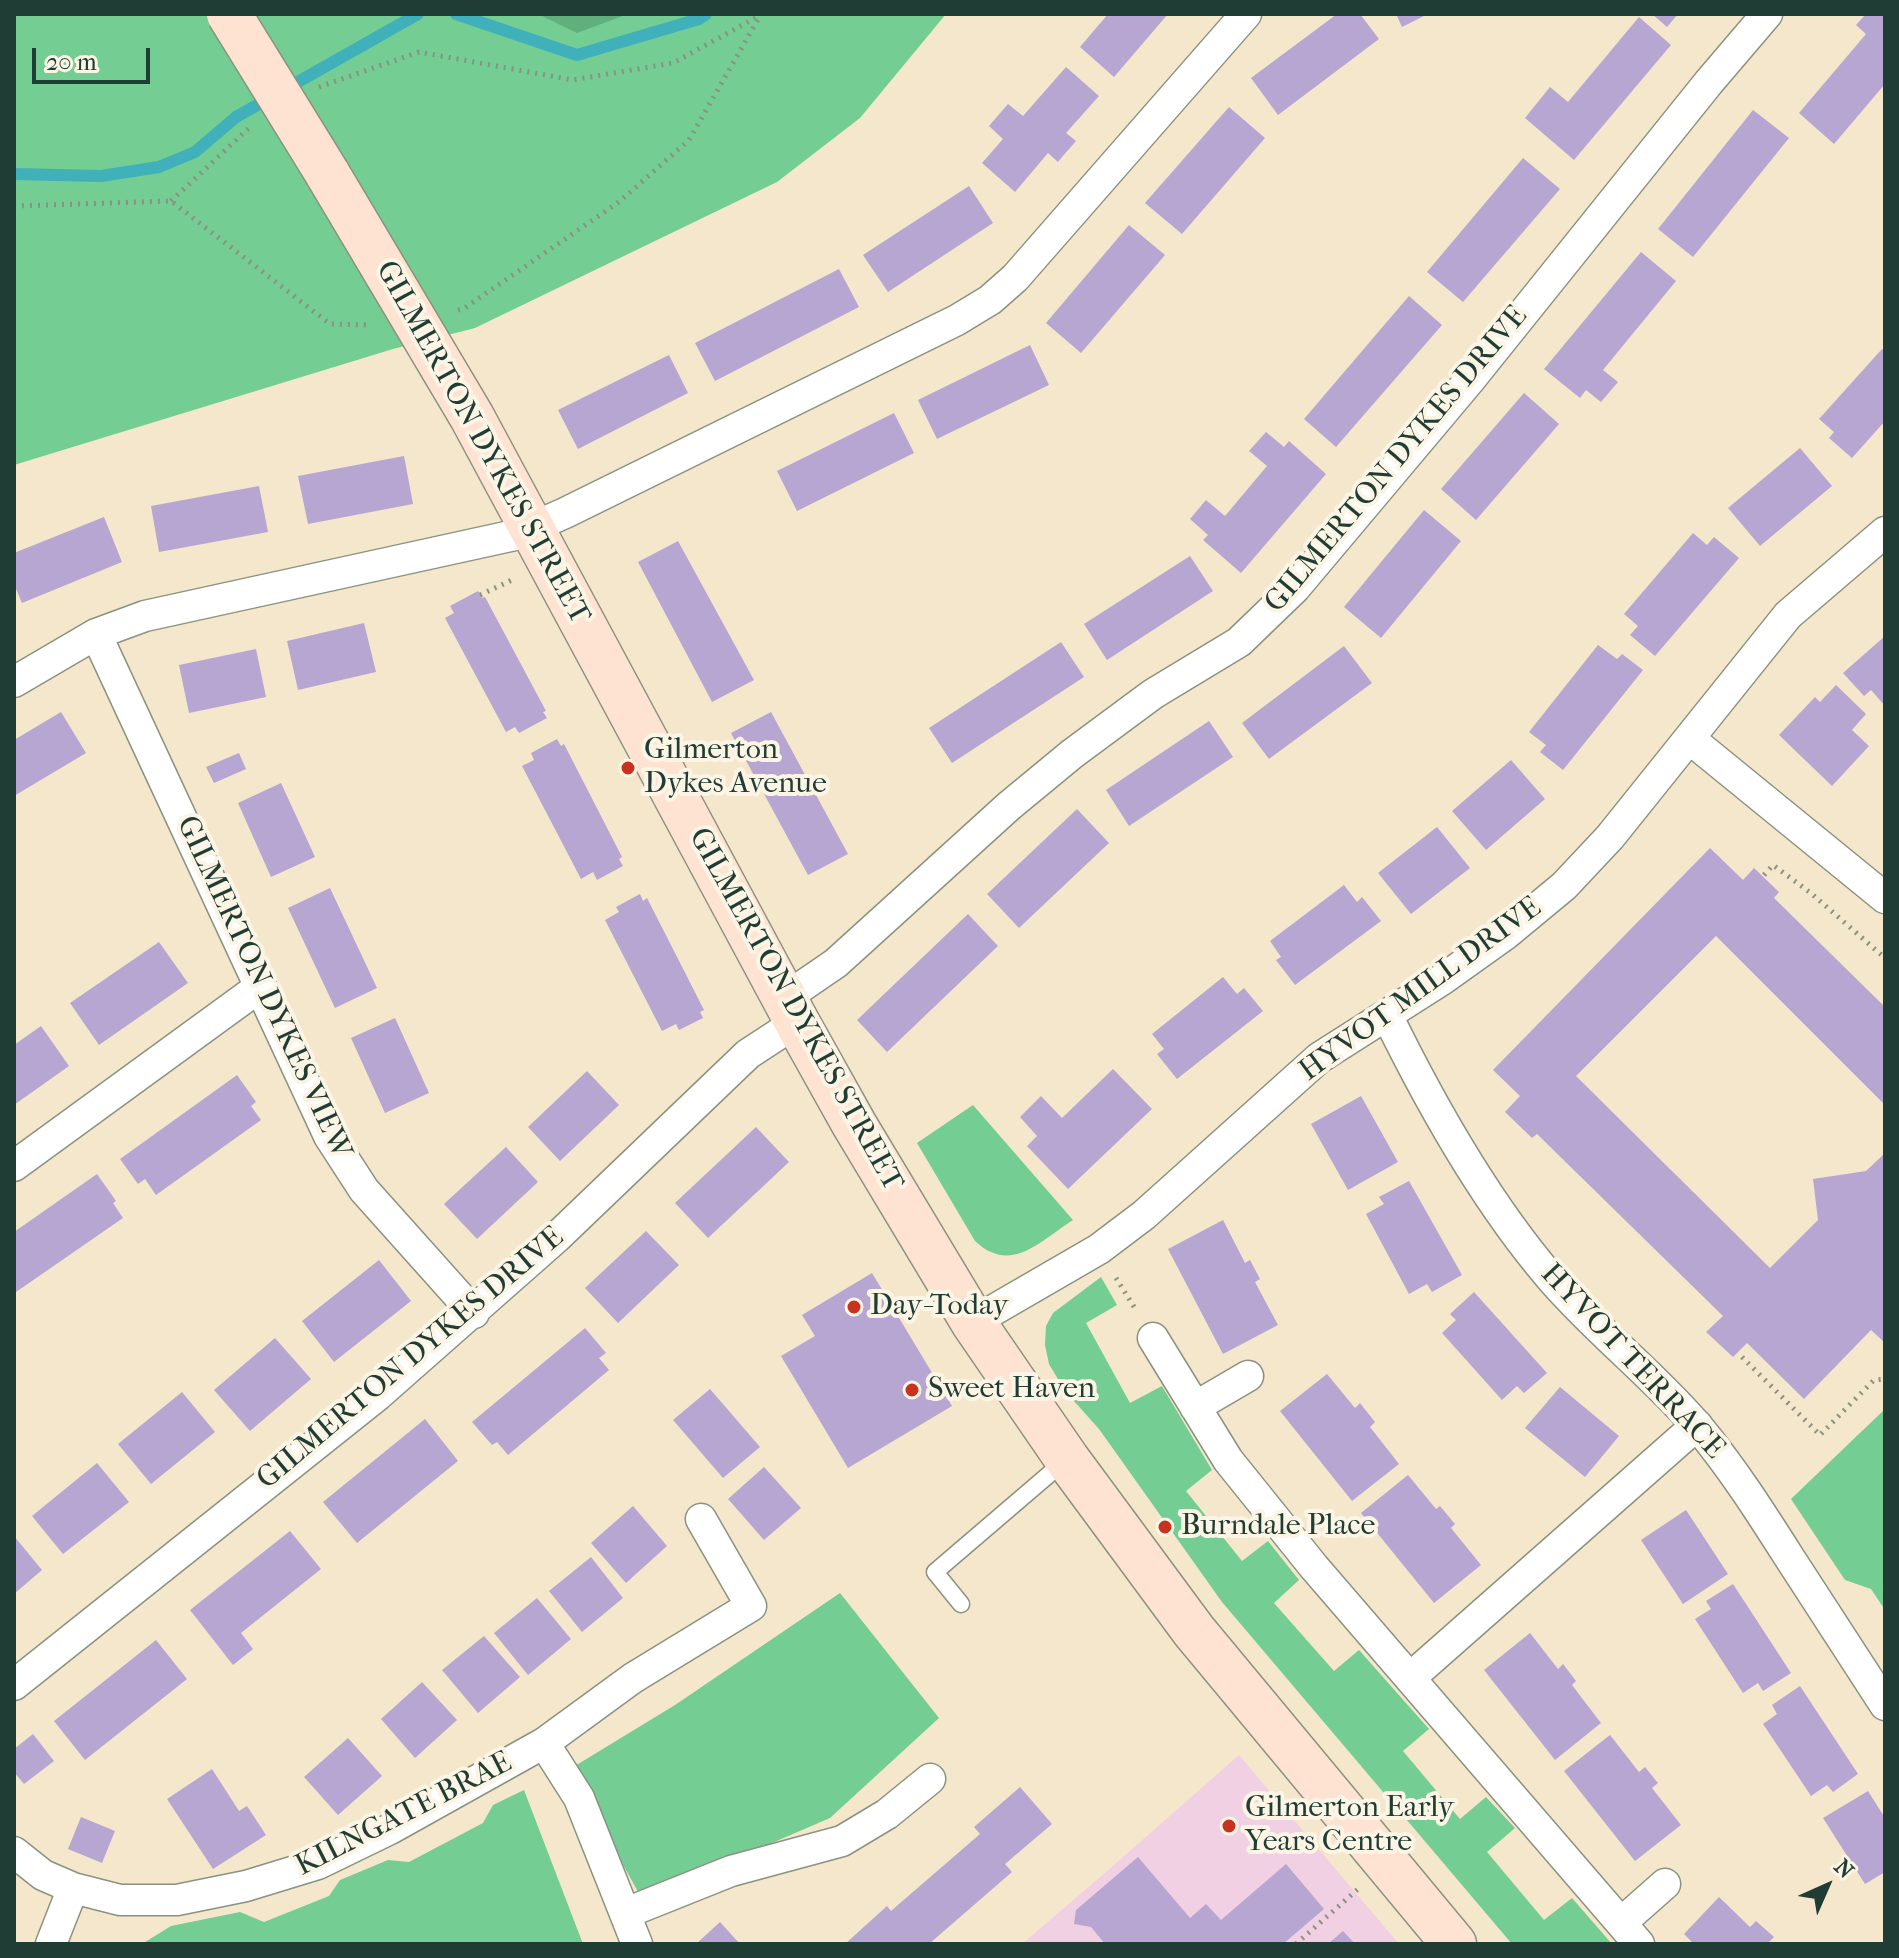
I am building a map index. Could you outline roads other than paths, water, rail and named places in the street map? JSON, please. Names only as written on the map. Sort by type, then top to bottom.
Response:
[{"type":"main road","name":"GILMERTON DYKES STREET","points":[[229,14],[414,317],[533,528],[854,1124],[973,1322],[1067,1459],[1194,1631],[1454,1944]]},
{"type":"street","points":[[14,682],[96,634],[145,616],[515,535],[943,327],[990,300],[1015,278],[1246,14]]},
{"type":"street","name":"GILMERTON DYKES DRIVE","points":[[14,1685],[378,1395],[474,1313],[748,1054],[836,963],[1009,806],[1153,694],[1239,642],[1295,588],[1469,381],[1767,14]]},
{"type":"street","name":"HYVOT MILL DRIVE","points":[[973,1322],[1099,1249],[1144,1215],[1319,1058],[1443,979],[1506,934],[1564,886],[1610,837],[1788,615],[1885,532]]},
{"type":"street","name":"GILMERTON DYKES VIEW","points":[[96,634],[329,1136],[346,1165],[388,1219],[474,1313]]},
{"type":"street","points":[[1690,739],[1885,898]]},
{"type":"street","points":[[14,1166],[261,986]]},
{"type":"street","name":"HYVOT TERRACE","points":[[1387,1015],[1484,1187],[1515,1233],[1587,1318],[1697,1425],[1735,1473],[1885,1705]]},
{"type":"street","points":[[1153,1338],[1238,1472],[1314,1567],[1630,1933],[1665,1884]]},
{"type":"street","points":[[1195,1407],[1248,1376]]},
{"type":"street","points":[[1410,1678],[1697,1425]]},
{"type":"street","name":"KILNGATE BRAE","points":[[14,1852],[43,1875],[73,1888],[120,1900],[177,1900],[246,1886],[318,1864],[390,1829],[544,1743],[633,1678],[751,1606],[701,1519]]},
{"type":"street","name":"KILNGATE BRAE","points":[[544,1743],[579,1798],[637,1944]]},
{"type":"street","points":[[626,1913],[731,1871],[842,1841],[887,1814],[930,1779]]},
{"type":"street","points":[[51,1944],[73,1888]]},
{"type":"lane","points":[[961,1604],[935,1572],[1067,1459]]},
{"type":"waterway","points":[[14,174],[101,176],[159,167],[195,152],[236,117],[418,14]]},
{"type":"waterway","points":[[456,14],[577,55],[699,19],[706,14]]},
{"type":"place","name":"Gilmerton Dykes Avenue","points":[[628,768]]},
{"type":"place","name":"Day-Today","points":[[854,1307]]},
{"type":"place","name":"Sweet Haven","points":[[912,1390]]},
{"type":"place","name":"Burndale Place","points":[[1165,1527]]},
{"type":"place","name":"Gilmerton Early Years Centre","points":[[1229,1826]]}]
